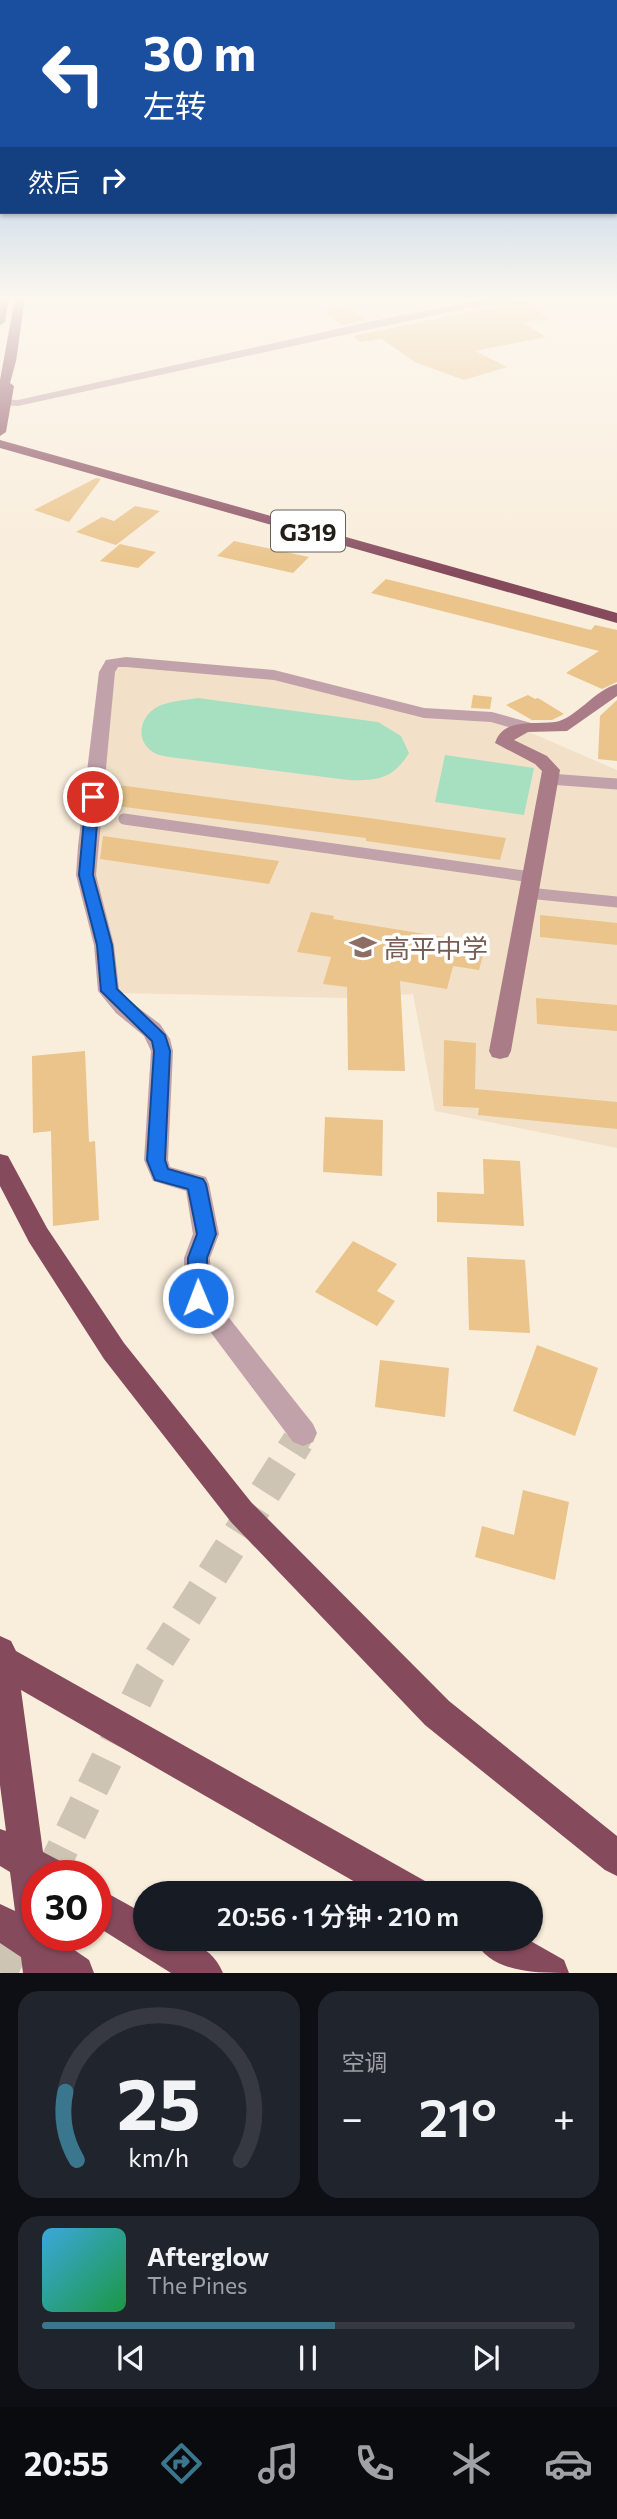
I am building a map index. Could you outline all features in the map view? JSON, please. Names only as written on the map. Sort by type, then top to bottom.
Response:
[{"type":"highway","points":[[0,432],[7,390]]},
{"type":"highway","name":"G319","points":[[0,444],[617,618]]},
{"type":"highway","points":[[0,1163],[38,1236],[114,1351],[242,1513],[437,1713],[617,1858]]},
{"type":"highway","points":[[0,1652],[41,1973]]},
{"type":"highway","points":[[0,1660],[389,1881]]},
{"type":"highway","points":[[0,1846],[24,1860]]},
{"type":"highway","points":[[112,1915],[133,1928]]},
{"type":"highway","points":[[0,1922],[76,1973]]},
{"type":"highway","points":[[170,1951],[205,1973]]},
{"type":"highway","points":[[513,1951],[551,1973]]},
{"type":"street","points":[[0,401],[18,403],[76,390]]},
{"type":"street","points":[[303,1433],[198,1298],[197,1258],[206,1234],[197,1184],[161,1174],[156,1160],[162,1051],[159,1039],[109,991],[104,945],[86,875],[107,672],[113,663],[126,662],[262,673],[424,713],[492,717],[525,727],[561,727],[617,689]]},
{"type":"street","points":[[500,1051],[551,770],[547,764],[504,743],[506,737],[525,727]]},
{"type":"lane","points":[[549,779],[617,784]]},
{"type":"lane","points":[[124,819],[530,885],[617,902]]},
{"type":"shaded area","name":"高平中学","points":[[113,665],[277,677],[423,715],[499,719],[617,770],[617,1148],[435,1111],[413,994],[343,998],[120,993],[91,867]]},
{"type":"green space","points":[[198,698],[378,722],[401,736],[409,753],[397,768],[383,777],[348,780],[169,757],[156,754],[147,747],[143,741],[142,728],[147,715],[168,703]]},
{"type":"green space","points":[[445,755],[534,768],[524,815],[435,802]]},
{"type":"building","points":[[96,478],[101,479],[69,522],[34,510]]},
{"type":"building","points":[[135,506],[160,511],[116,545],[76,532],[102,517],[114,521]]},
{"type":"building","points":[[234,541],[309,557],[293,573],[217,556]]},
{"type":"building","points":[[120,544],[156,552],[138,568],[100,561]]},
{"type":"building","points":[[386,579],[591,630],[595,625],[617,630],[617,682],[602,689],[566,673],[599,651],[371,593]]},
{"type":"building","points":[[473,695],[492,697],[490,709],[471,708]]},
{"type":"building","points":[[528,695],[564,714],[552,720],[532,720],[506,705]]},
{"type":"building","points":[[617,700],[617,761],[598,759],[600,716]]},
{"type":"building","points":[[118,785],[506,838],[500,860],[366,841],[366,838],[109,805]]},
{"type":"building","points":[[103,836],[279,861],[269,884],[100,859]]},
{"type":"building","points":[[311,912],[334,916],[333,919],[486,944],[479,970],[453,966],[447,989],[400,981],[405,1071],[348,1070],[347,987],[323,984],[331,957],[297,952]]},
{"type":"building","points":[[540,915],[617,923],[617,945],[540,937]]},
{"type":"building","points":[[536,998],[617,1005],[617,1031],[537,1024]]},
{"type":"building","points":[[444,1040],[476,1043],[475,1089],[617,1102],[617,1129],[478,1115],[479,1108],[443,1106]]},
{"type":"building","points":[[85,1051],[89,1142],[95,1141],[99,1220],[53,1226],[51,1131],[33,1133],[32,1056]]},
{"type":"building","points":[[325,1117],[383,1120],[382,1176],[323,1172]]},
{"type":"building","points":[[483,1159],[520,1161],[524,1226],[437,1222],[437,1192],[484,1194]]},
{"type":"building","points":[[353,1241],[397,1264],[377,1291],[395,1301],[377,1326],[315,1292]]},
{"type":"building","points":[[467,1257],[525,1260],[530,1333],[469,1330]]},
{"type":"building","points":[[537,1345],[598,1368],[575,1436],[513,1411]]},
{"type":"building","points":[[380,1360],[449,1368],[445,1417],[375,1407]]},
{"type":"building","points":[[523,1490],[569,1502],[555,1580],[475,1557],[482,1526],[514,1535]]},
{"type":"tunnel","points":[[297,1443],[303,1433]]},
{"type":"tunnel","points":[[57,1860],[149,1674],[298,1441]]},
{"type":"tunnel","points":[[1,1973],[21,1933]]},
{"type":"place","name":"高平中学","points":[[363,947]]},
{"type":"route","points":[[93,797],[86,875],[104,945],[109,991],[159,1039],[162,1051],[156,1160],[161,1174],[197,1184],[206,1234],[197,1258],[198,1298]]}]
